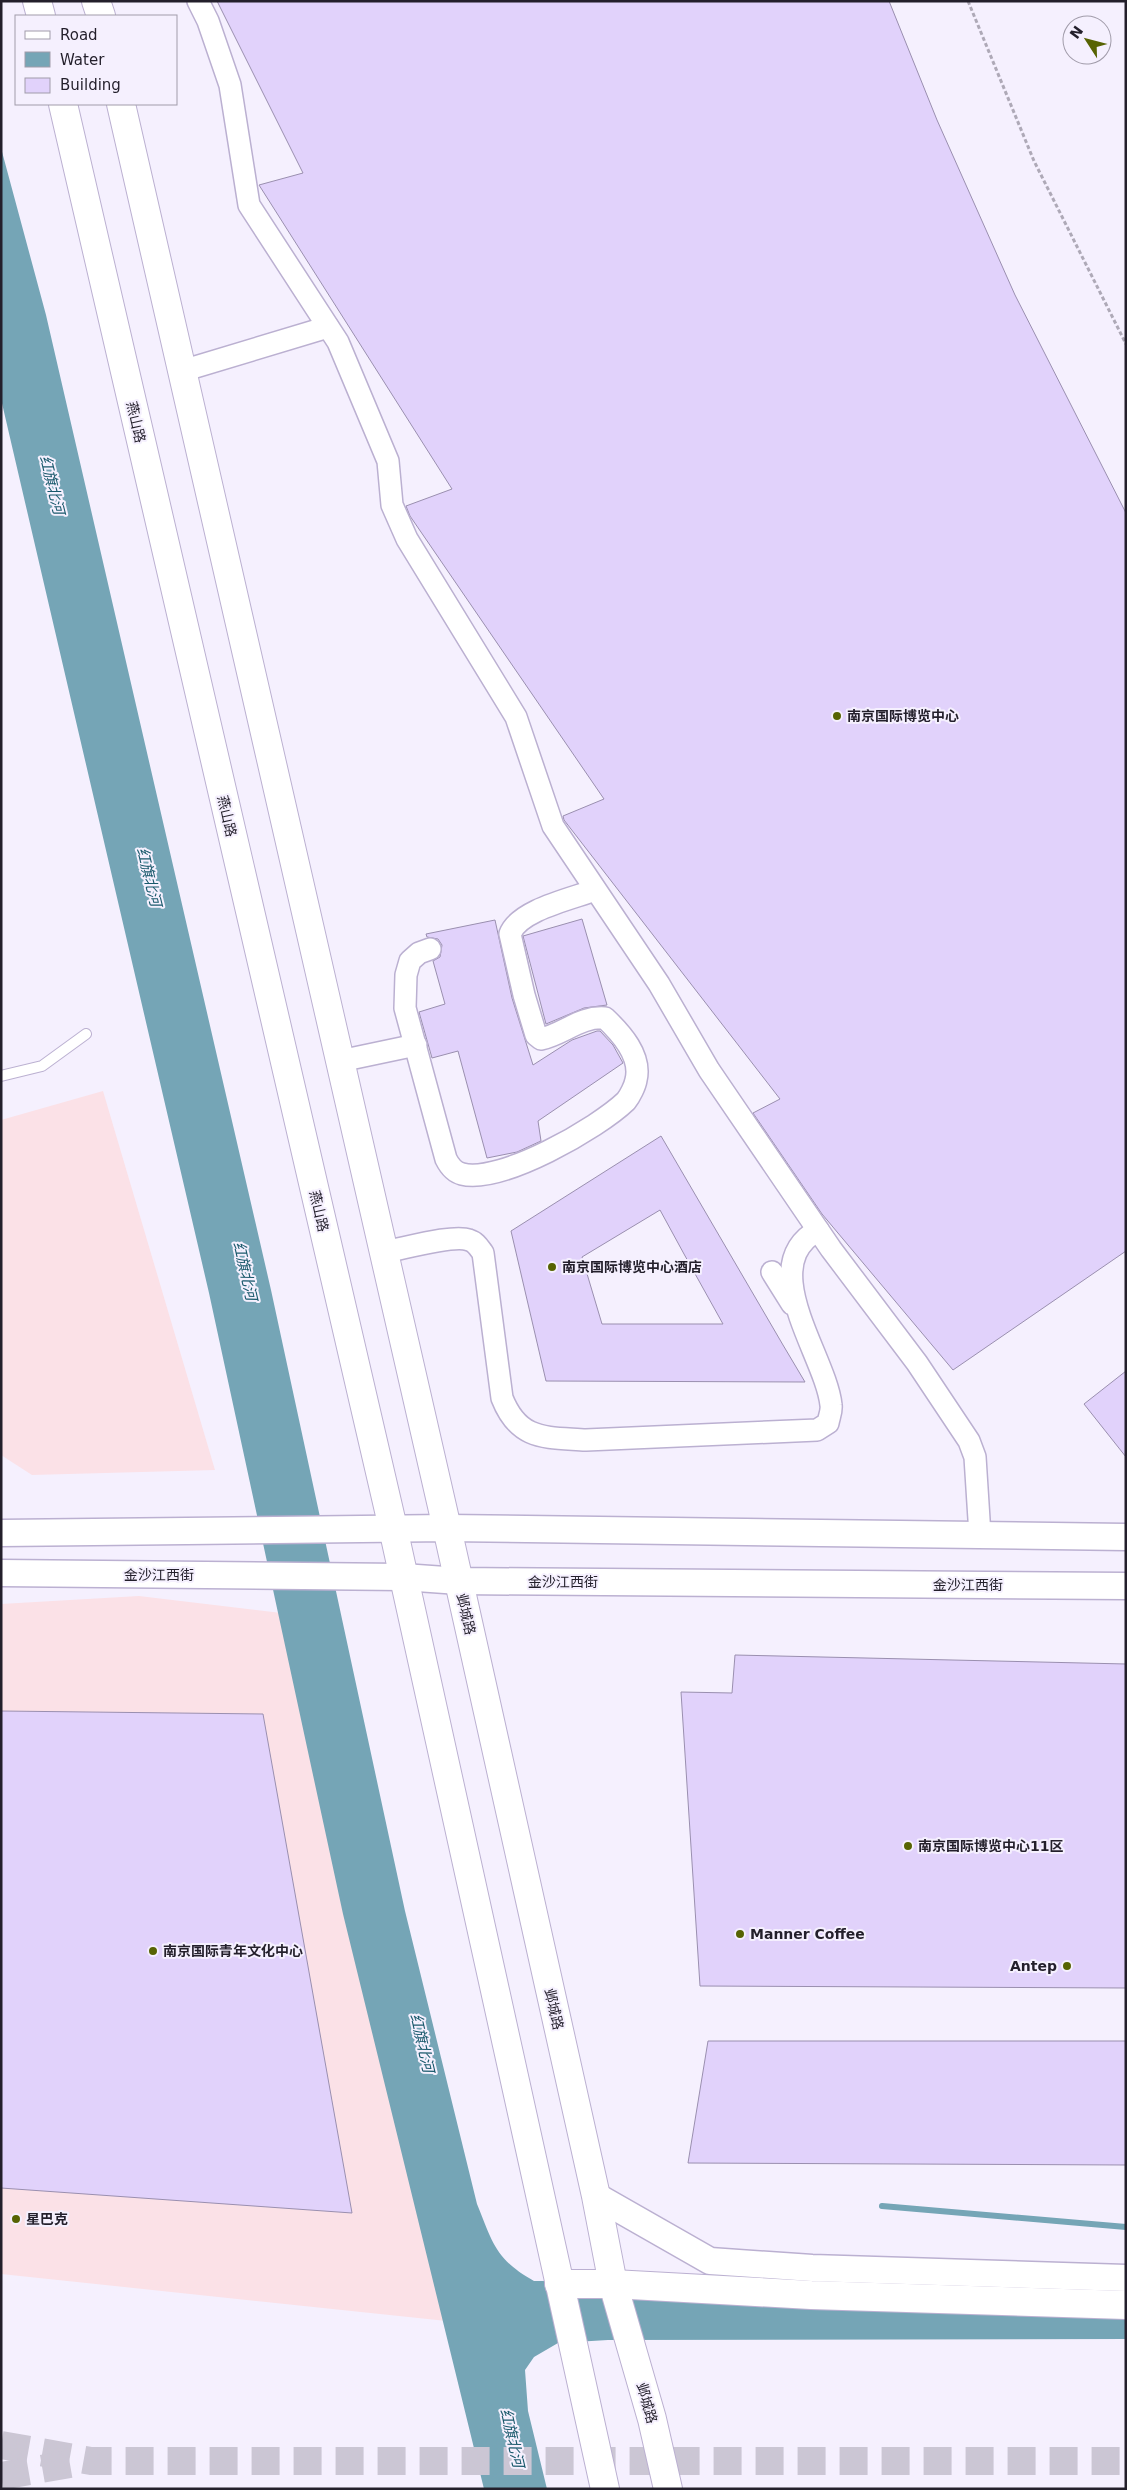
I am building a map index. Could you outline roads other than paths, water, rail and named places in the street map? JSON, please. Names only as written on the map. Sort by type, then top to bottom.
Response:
[{"type":"main road","points":[[37,1],[41,15]]},
{"type":"main road","points":[[96,1],[101,15]]},
{"type":"main road","name":"燕山路","points":[[63,105],[393,1528]]},
{"type":"main road","points":[[121,105],[447,1528]]},
{"type":"main road","points":[[393,1528],[605,2489]]},
{"type":"main road","name":"邺城路","points":[[447,1528],[596,2196],[613,2284],[652,2419],[668,2489]]},
{"type":"main road","points":[[559,2284],[613,2284],[811,2295],[1126,2305]]},
{"type":"street","points":[[198,1],[208,21],[230,85],[249,205],[338,342],[388,461],[392,505],[408,539],[516,717],[553,826],[659,984],[709,1070],[818,1230],[917,1363],[969,1441],[975,1457],[980,1535]]},
{"type":"street","points":[[182,371],[328,327]]},
{"type":"street","points":[[430,949],[419,953],[410,961],[406,975],[405,1008],[446,1159],[454,1170],[461,1174],[476,1175],[502,1170],[552,1150],[603,1118],[628,1099],[637,1079],[635,1060],[623,1036],[605,1018],[594,1017],[541,1039],[536,1035],[524,995],[510,934],[518,922],[528,914],[595,890]]},
{"type":"street","points":[[340,1061],[416,1045]]},
{"type":"street","points":[[798,1315],[791,1279],[796,1253],[804,1241],[818,1230]]},
{"type":"street","points":[[384,1252],[457,1238],[470,1240],[477,1244],[483,1253],[502,1398],[508,1415],[517,1426],[531,1433],[553,1438],[586,1440],[817,1430],[828,1423],[832,1407],[828,1387],[798,1315],[772,1272]]},
{"type":"street","points":[[1,1533],[447,1528],[1126,1537]]},
{"type":"street","name":"金沙江西街","points":[[1,1573],[403,1576],[458,1581],[1126,1586]]},
{"type":"street","points":[[596,2196],[710,2261],[812,2268],[1126,2278]]},
{"type":"lane","points":[[1,1076],[42,1066],[86,1034]]},
{"type":"water","name":"红旗北河","points":[[1,148],[46,315],[271,1290],[405,1911],[477,2204],[492,2240],[503,2257],[511,2265],[534,2281],[1126,2278],[1126,2339],[608,2340],[558,2343],[534,2357],[525,2370],[528,2411],[547,2489],[484,2489],[343,1914],[209,1293],[1,399]]},
{"type":"waterway","points":[[882,2206],[1126,2227]]},
{"type":"tunnel","points":[[1,2445],[91,2461],[1126,2461]]},
{"type":"tunnel","points":[[1,2476],[70,2464]]},
{"type":"place","name":"南京国际博览中心","points":[[837,716]]},
{"type":"place","name":"南京国际博览中心酒店","points":[[552,1267]]},
{"type":"place","name":"南京国际博览中心11区","points":[[908,1846]]},
{"type":"place","name":"Manner Coffee","points":[[740,1934]]},
{"type":"place","name":"南京国际青年文化中心","points":[[153,1951]]},
{"type":"place","name":"Antep","points":[[1067,1966]]},
{"type":"place","name":"星巴克","points":[[16,2219]]}]
